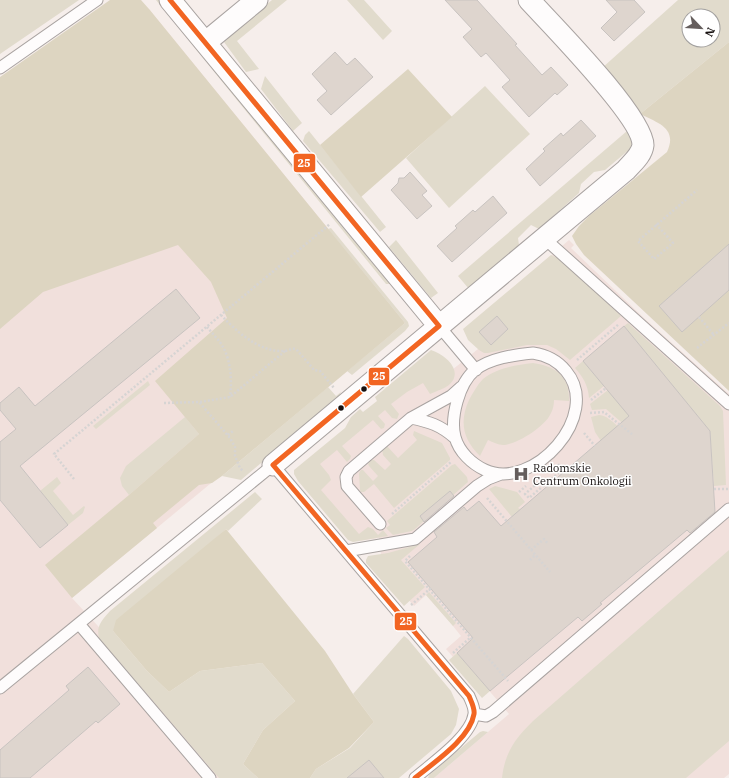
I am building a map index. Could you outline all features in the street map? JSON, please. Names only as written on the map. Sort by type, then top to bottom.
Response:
[{"type":"street","points":[[170,0],[439,326]]},
{"type":"street","points":[[206,42],[257,0]]},
{"type":"street","points":[[273,465],[626,170],[640,154],[643,146],[640,133],[628,114],[598,75],[529,0]]},
{"type":"lane","points":[[0,68],[97,0]]},
{"type":"lane","points":[[544,238],[729,404]]},
{"type":"lane","points":[[439,326],[476,370]]},
{"type":"lane","points":[[411,418],[437,425],[445,429],[455,438],[462,451],[476,465],[494,473],[513,474],[541,459],[554,449],[567,430],[576,411],[577,400],[572,380],[566,371],[551,358],[542,354],[533,353],[501,359],[476,370],[464,386],[459,396],[455,411],[455,438]]},
{"type":"lane","points":[[380,524],[346,486],[346,477],[349,471],[411,418],[451,396],[464,386]]},
{"type":"lane","points":[[0,688],[273,465],[469,696],[473,705],[474,714],[468,728],[458,742],[415,778]]},
{"type":"lane","points":[[346,551],[415,539],[477,486],[488,479],[503,474]]},
{"type":"lane","points":[[474,714],[486,716],[729,509]]},
{"type":"lane","points":[[79,624],[135,692],[210,778]]},
{"type":"path","points":[[656,224],[673,243],[654,259],[638,241],[656,224],[697,190]]},
{"type":"path","points":[[74,479],[54,454],[331,223]]},
{"type":"path","points":[[566,371],[630,314]]},
{"type":"path","points":[[221,315],[241,335],[256,344],[271,349],[285,351]]},
{"type":"path","points":[[699,317],[714,335]]},
{"type":"path","points":[[697,348],[729,323]]},
{"type":"path","points":[[207,327],[223,346],[228,359],[232,387],[230,397]]},
{"type":"path","points":[[164,403],[199,402],[230,397],[285,351],[291,348],[296,349],[314,370],[320,371],[337,391]]},
{"type":"path","points":[[199,402],[228,435],[235,447],[235,456],[240,468],[252,482]]},
{"type":"path","points":[[576,411],[591,413],[604,412],[633,435]]},
{"type":"path","points":[[228,435],[233,431]]},
{"type":"path","points":[[591,441],[595,446]]},
{"type":"path","points":[[380,524],[454,459]]},
{"type":"path","points":[[541,480],[524,494],[528,498],[553,477],[563,471],[557,464]]},
{"type":"path","points":[[714,489],[729,489]]},
{"type":"path","points":[[532,550],[544,539],[548,544]]},
{"type":"path","points":[[530,560],[535,554]]},
{"type":"path","points":[[411,556],[405,561],[517,691]]},
{"type":"path","points":[[413,604],[430,589]]},
{"type":"path","points":[[442,663],[471,637]]},
{"type":"shaded area","points":[[0,0],[79,0],[0,54]]},
{"type":"shaded area","points":[[110,0],[141,0],[405,323],[222,476],[212,483],[199,485],[153,523],[157,528],[72,598],[45,565],[199,434],[155,381],[227,318],[211,282],[178,245],[43,292],[0,329],[0,77]]},
{"type":"shaded area","points":[[156,0],[162,0],[397,284],[386,284]]},
{"type":"shaded area","points":[[272,0],[287,0],[237,41],[259,69],[246,72],[224,42],[230,35]]},
{"type":"shaded area","points":[[347,0],[364,0],[392,31],[383,40]]},
{"type":"shaded area","points":[[678,0],[729,0],[729,42],[640,114],[602,68]]},
{"type":"shaded area","points":[[149,9],[405,323],[72,598],[149,681],[233,778],[0,778],[0,134]]},
{"type":"shaded area","points":[[729,42],[729,391],[584,255],[572,236],[589,216],[667,152],[670,144],[668,132],[664,127],[640,114]]},
{"type":"shaded area","points":[[408,69],[452,117],[361,197],[320,145]]},
{"type":"shaded area","points":[[265,76],[302,123],[293,131],[261,89]]},
{"type":"shaded area","points":[[485,86],[530,134],[449,208],[406,158]]},
{"type":"shaded area","points":[[309,131],[386,227],[380,232],[303,141],[305,135]]},
{"type":"shaded area","points":[[627,131],[633,141],[630,149],[605,170],[594,172],[581,184],[579,193],[539,229],[531,225],[518,238],[519,245],[469,289],[458,276]]},
{"type":"shaded area","points":[[331,228],[408,322],[409,326],[352,375],[347,371],[405,323],[328,229]]},
{"type":"shaded area","points":[[396,240],[438,293],[431,298],[389,247]]},
{"type":"shaded area","name":"Radomskie Centrum Onkologii","points":[[569,240],[574,245],[571,248],[646,320],[729,394],[729,774],[724,778],[434,778],[509,714],[457,653],[453,657],[446,649],[461,636],[426,595],[414,606],[371,557],[381,555],[379,538],[358,541],[313,488],[315,460],[438,355],[452,370],[483,345],[467,328]]},
{"type":"shaded area","points":[[551,255],[561,260],[621,316],[570,360],[556,349],[547,345],[527,345],[488,353],[484,353],[479,350],[468,340],[463,329]]},
{"type":"shaded area","points":[[628,323],[720,406],[723,411],[726,485],[714,486],[710,431],[624,326]]},
{"type":"shaded area","points":[[431,350],[441,355],[451,363],[454,368],[454,379],[450,384],[443,389],[430,394],[423,383],[407,392],[391,404],[399,414],[397,419],[392,418],[385,410],[378,416],[385,424],[384,428],[381,429],[373,420],[342,446],[351,456],[347,462],[337,450],[320,464],[331,480],[321,490],[359,534],[368,527],[373,529],[378,535],[383,530],[388,536],[353,542],[348,540],[298,481],[294,474],[294,470],[345,428],[351,417],[360,409],[363,412],[377,401],[375,397]]},
{"type":"shaded area","points":[[583,361],[604,386],[589,398],[588,389],[585,382],[575,368]]},
{"type":"shaded area","points":[[533,363],[548,367],[560,374],[567,385],[569,401],[554,400],[553,409],[547,420],[536,430],[522,439],[503,445],[488,440],[480,456],[474,450],[466,437],[464,430],[464,416],[469,400],[477,386],[488,375],[513,366]]},
{"type":"shaded area","points":[[148,381],[150,385],[96,429],[93,426]]},
{"type":"shaded area","points":[[328,387],[336,396],[341,392],[339,397],[241,480],[222,476]]},
{"type":"shaded area","points":[[608,390],[640,429],[635,434],[606,409],[592,410],[590,404]]},
{"type":"shaded area","points":[[599,415],[611,420],[630,438],[601,441],[595,432],[591,417]]},
{"type":"shaded area","points":[[185,417],[199,434],[129,495],[122,486],[120,478],[126,466]]},
{"type":"shaded area","points":[[414,431],[442,443],[450,460],[394,508],[374,484],[364,492],[361,492],[359,473],[361,470],[363,470],[373,481],[378,476],[368,464],[371,460],[374,460],[385,470],[391,464],[383,455],[382,449],[387,446],[398,458],[417,440],[413,435]]},
{"type":"shaded area","points":[[455,464],[467,477],[468,482],[415,529],[393,535],[386,528],[390,525],[387,521]]},
{"type":"shaded area","points":[[57,477],[61,483],[53,491],[73,515],[84,506],[85,507],[83,513],[68,525],[40,491]]},
{"type":"shaded area","points":[[495,486],[517,492],[525,502],[518,508],[520,509],[523,507],[544,532],[530,539],[489,489]]},
{"type":"shaded area","points":[[255,492],[262,499],[228,531],[226,529],[113,631],[147,671],[169,692],[200,671],[262,663],[295,701],[263,730],[243,764],[258,778],[219,778],[99,638],[98,630],[102,620],[110,611]]},
{"type":"shaded area","points":[[226,529],[325,651],[353,694],[374,722],[349,748],[316,769],[310,778],[258,778],[243,764],[263,730],[295,701],[262,663],[200,671],[169,692],[147,671],[113,631],[116,620]]},
{"type":"shaded area","points":[[420,544],[401,560],[425,587],[404,606],[366,563],[366,560],[368,556],[388,553]]},
{"type":"shaded area","points":[[729,550],[729,741],[686,778],[502,778],[508,753],[516,740],[533,721]]},
{"type":"shaded area","points":[[429,592],[456,623],[453,626],[426,595]]},
{"type":"shaded area","points":[[404,636],[451,691],[459,709],[456,725],[451,734],[399,778],[310,778],[316,769],[350,748],[374,722],[353,694]]},
{"type":"shaded area","points":[[457,653],[490,691],[482,698],[449,660]]},
{"type":"shaded area","points":[[483,731],[488,732],[434,778],[428,778],[429,775]]},
{"type":"building","points":[[445,0],[477,0],[517,44],[515,45],[542,75],[551,67],[568,85],[557,95],[555,93],[529,117],[502,87],[510,80],[486,53],[481,57],[463,37],[472,29]]},
{"type":"building","points":[[606,0],[634,0],[645,12],[614,41],[601,28],[617,12]]},
{"type":"building","points":[[335,52],[347,65],[355,58],[373,77],[331,115],[317,100],[327,91],[312,74]]},
{"type":"building","points":[[581,120],[596,136],[540,186],[526,169],[545,151],[543,149],[561,133],[563,136]]},
{"type":"building","points":[[410,172],[427,191],[422,195],[432,206],[417,219],[391,190],[398,183],[399,178],[404,178]]},
{"type":"building","points":[[493,196],[507,213],[452,262],[437,246],[457,228],[455,226],[473,210],[475,212]]},
{"type":"building","points":[[729,244],[729,290],[682,332],[659,306]]},
{"type":"building","points":[[176,289],[200,318],[20,466],[68,525],[40,548],[0,500],[0,442],[16,429],[0,410],[0,403],[19,387],[35,406]]},
{"type":"building","points":[[497,316],[508,329],[491,345],[479,332]]},
{"type":"building","points":[[624,326],[710,431],[715,512],[690,533],[687,530],[600,603],[602,604],[582,621],[578,617],[490,691],[457,653],[473,638],[408,562],[437,537],[434,532],[464,507],[467,511],[479,501],[501,526],[629,416],[583,361]]},
{"type":"building","points":[[450,491],[454,496],[424,522],[420,516]]},
{"type":"building","points":[[88,667],[120,704],[98,723],[96,721],[30,778],[0,778],[0,750],[69,690],[66,686]]},
{"type":"building","points":[[369,760],[384,778],[347,778]]},
{"type":"transit line","name":"25","points":[[170,0],[439,326]]},
{"type":"transit line","name":"25","points":[[273,465],[439,326]]},
{"type":"transit line","name":"25","points":[[273,465],[469,696],[474,714],[466,732],[450,750],[415,778]]},
{"type":"place","name":"Radomskie Centrum Onkologii","points":[[521,474]]}]
